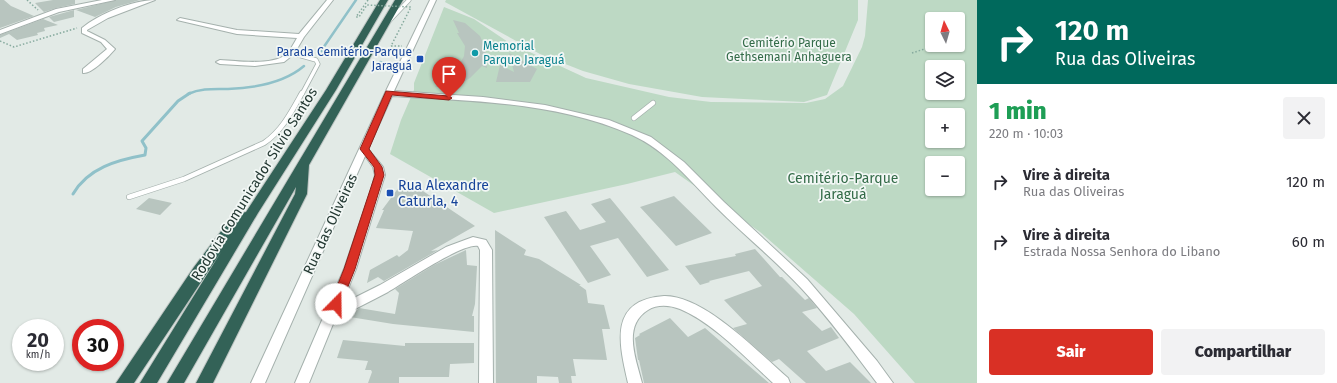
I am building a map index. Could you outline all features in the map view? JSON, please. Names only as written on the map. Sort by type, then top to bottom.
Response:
[{"type":"highway","name":"Rodovia Comunicador Silvio Santos","points":[[148,383],[253,210],[331,90],[384,0]]},
{"type":"highway","name":"Rodovia Comunicador Silvio Santos","points":[[175,383],[304,160],[399,0]]},
{"type":"highway","points":[[204,383],[301,194],[304,160]]},
{"type":"highway","points":[[124,383],[145,354],[199,271],[230,229],[253,210]]},
{"type":"street","points":[[0,32],[79,3],[112,0]]},
{"type":"street","points":[[86,71],[112,49],[102,41],[84,32],[86,26],[133,5],[152,0]]},
{"type":"street","points":[[220,62],[251,63],[282,60],[291,53],[301,36],[330,0]]},
{"type":"street","name":"Rua das Oliveiras","points":[[258,383],[389,93],[433,0]]},
{"type":"street","points":[[180,20],[236,32],[301,36]]},
{"type":"street","points":[[389,93],[530,105],[572,113],[635,133],[660,146],[672,155],[720,204],[804,283],[886,383]]},
{"type":"street","points":[[302,383],[350,269],[380,175],[378,167],[364,149]]},
{"type":"street","points":[[331,315],[384,288],[450,250],[472,241],[482,243],[486,250],[486,383]]},
{"type":"street","points":[[636,383],[626,342],[628,321],[634,311],[640,308],[651,303],[671,301],[692,308],[715,324],[783,383]]},
{"type":"lane","points":[[382,28],[409,0]]},
{"type":"lane","points":[[129,197],[159,189],[208,169],[259,146],[272,138],[286,120],[318,64],[316,60],[291,53]]},
{"type":"lane","points":[[634,118],[653,103]]},
{"type":"path","points":[[27,0],[36,10],[45,15]]},
{"type":"path","points":[[368,0],[356,17],[358,17],[366,5],[411,7],[391,46]]},
{"type":"path","points":[[0,41],[14,47],[93,23]]},
{"type":"path","points":[[912,53],[925,49]]},
{"type":"green space","name":"Cemitério Parque Gethsemani Anhaguera","points":[[446,0],[858,0],[858,20],[827,95],[804,102],[702,97],[629,84],[583,71],[540,54],[445,2]]},
{"type":"green space","name":"Cemitério-Parque Jaraguá","points":[[868,0],[977,0],[977,383],[915,383],[854,314],[760,232],[675,172],[494,213],[390,154],[401,120],[414,90],[414,83],[444,7],[474,19],[508,42],[586,78],[669,97],[711,102],[806,103],[825,99],[843,86],[862,47],[865,36]]},
{"type":"building","points":[[0,0],[4,0],[11,6],[34,16],[0,28]]},
{"type":"building","points":[[53,0],[75,0],[75,4],[44,12],[35,3]]},
{"type":"building","points":[[116,0],[140,0],[116,7],[95,17],[76,10]]},
{"type":"building","points":[[74,10],[74,17],[54,22],[49,17]]},
{"type":"building","points":[[43,19],[58,25],[44,28],[45,31],[37,33],[38,35],[17,40],[9,34],[0,38],[0,35]]},
{"type":"building","points":[[453,20],[465,23],[480,36],[485,47],[487,68],[482,66],[470,78],[462,83],[435,87],[458,67],[464,56],[465,46],[457,33],[459,33]]},
{"type":"building","points":[[509,53],[537,69],[530,82],[496,82],[500,65],[514,72]]},
{"type":"building","points":[[405,179],[475,226],[431,251],[438,250],[384,281],[378,277],[367,283],[370,270],[397,255],[399,257],[408,250],[413,231],[376,228],[384,210],[382,210]]},
{"type":"building","points":[[674,196],[712,233],[676,246],[640,207]]},
{"type":"building","points":[[149,198],[172,203],[160,215],[136,209]]},
{"type":"building","points":[[610,198],[669,270],[647,277],[618,238],[590,246],[611,275],[588,283],[544,217],[566,211],[580,230],[606,222],[591,204]]},
{"type":"building","points":[[495,230],[526,250],[524,255],[539,259],[581,285],[579,285],[586,290],[588,303],[604,305],[610,329],[602,329],[607,360],[573,359],[576,376],[571,376],[572,383],[559,383],[558,377],[537,376],[537,383],[496,383]]},
{"type":"building","points":[[755,249],[780,277],[782,277],[805,300],[809,298],[817,308],[802,312],[822,331],[831,327],[839,338],[807,351],[826,371],[850,362],[871,383],[806,383],[779,359],[772,362],[733,328],[747,324],[724,300],[762,286],[749,271],[709,281],[710,282],[700,285],[685,266],[736,256],[735,254]]},
{"type":"building","points":[[466,250],[467,265],[477,266],[475,304],[472,316],[474,316],[474,332],[393,324],[350,317],[359,308],[395,314],[399,293],[395,289],[434,265]]},
{"type":"building","points":[[670,318],[688,337],[705,328],[769,383],[644,383],[638,360],[635,338],[640,335],[639,334]]},
{"type":"building","points":[[343,340],[405,346],[405,343],[474,343],[474,363],[450,364],[449,377],[399,377],[399,383],[368,383],[372,372],[371,370],[365,370],[368,361],[337,358]]},
{"type":"waterway","points":[[337,54],[321,51],[356,0]]},
{"type":"waterway","points":[[380,62],[392,64]]},
{"type":"waterway","points":[[189,94],[202,90],[228,89],[268,84],[287,77],[304,66]]},
{"type":"waterway","points":[[73,194],[79,185],[87,178],[104,167],[145,155],[146,148],[142,141],[178,101],[189,94]]},
{"type":"place","name":"Memorial Parque Jaraguá","points":[[475,53]]},
{"type":"place","name":"Parada Cemitério-Parque Jaraguá","points":[[420,59]]},
{"type":"place","name":"Rua Alexandre Caturla, 4","points":[[390,193]]},
{"type":"route","points":[[336,304],[350,269],[380,175],[378,167],[364,149],[389,93],[449,98]]}]
